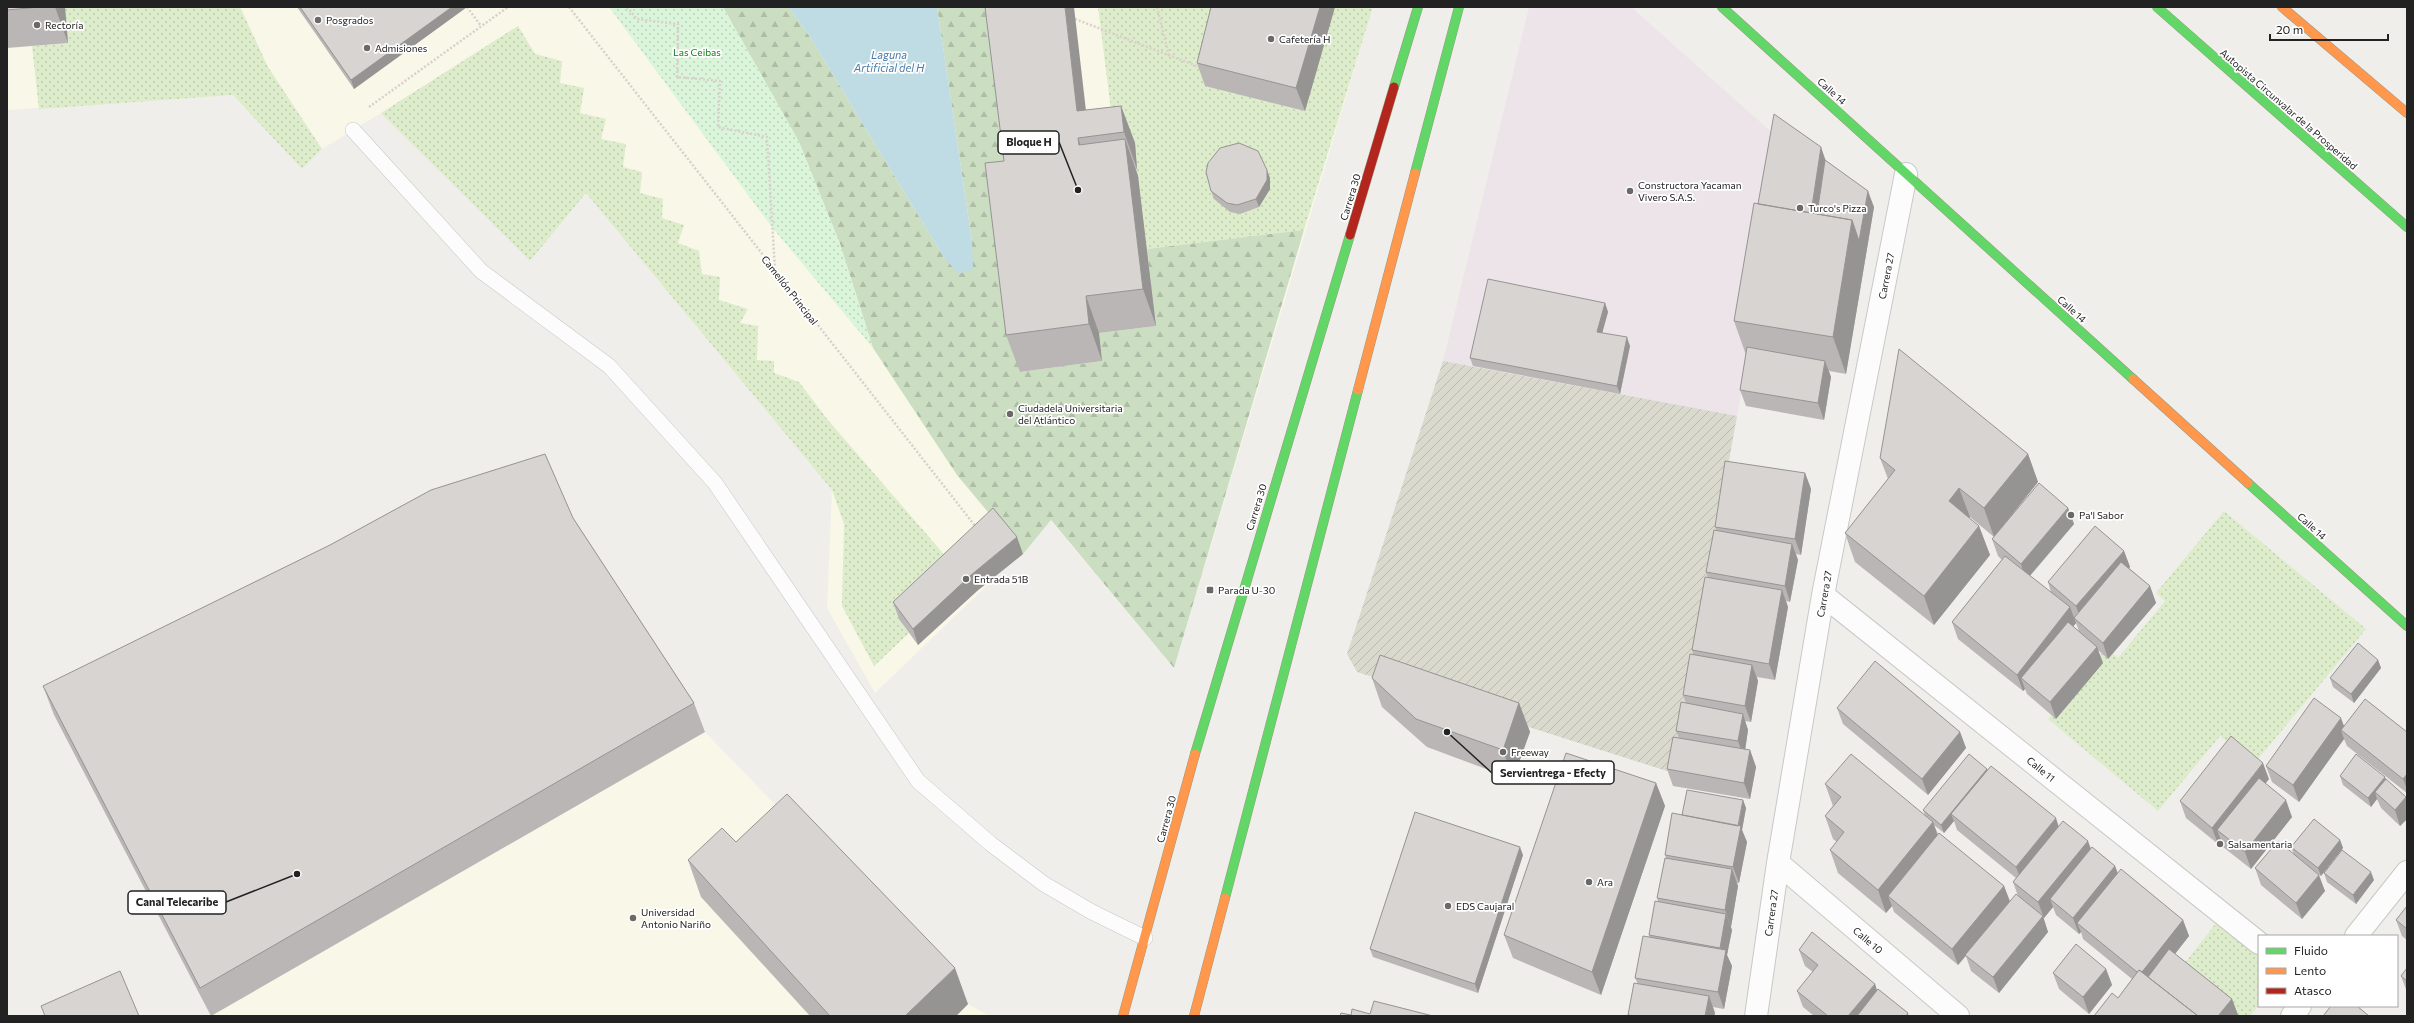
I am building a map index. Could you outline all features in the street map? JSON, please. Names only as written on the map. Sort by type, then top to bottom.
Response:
[{"type":"main road","name":"Carrera 30","points":[[1123,1016],[1203,725],[1418,7]]},
{"type":"main road","points":[[1194,1016],[1459,7]]},
{"type":"main road","name":"Calle 14","points":[[1722,7],[2407,626]]},
{"type":"main road","name":"Autopista Circunvalar de la Prosperidad","points":[[2157,7],[2407,227]]},
{"type":"main road","points":[[2282,7],[2407,113]]},
{"type":"main road","points":[[2311,20],[2314,34]]},
{"type":"street","name":"Carrera 27","points":[[1756,1016],[1778,863],[1823,595],[1906,174]]},
{"type":"street","name":"Calle 11","points":[[1823,595],[2258,942]]},
{"type":"street","name":"Calle 10","points":[[1778,863],[1958,1016]]},
{"type":"street","points":[[2357,935],[2407,872]]},
{"type":"street","points":[[2292,1016],[2299,1007]]},
{"type":"lane","points":[[353,130],[481,271],[609,366],[715,483],[918,781],[991,844],[1044,884],[1092,912],[1145,938]]},
{"type":"path","points":[[467,7],[481,26]]},
{"type":"path","points":[[366,109],[508,7]]},
{"type":"path","name":"Camellón Principal","points":[[569,7],[978,529]]},
{"type":"path","points":[[627,7],[637,19],[678,24],[678,77],[720,81],[718,127],[767,137],[775,270]]},
{"type":"path","points":[[1157,7],[1169,56]]},
{"type":"path","points":[[1074,13],[1076,27]]},
{"type":"path","points":[[1075,19],[1209,71]]},
{"type":"shaded area","name":"Ciudadela Universitaria del Atlántico","points":[[7,7],[1373,7],[1174,668],[1050,520],[1007,566],[875,693],[827,608],[832,490],[586,193],[530,261],[381,113],[322,149],[302,169],[233,95],[7,110]]},
{"type":"shaded area","name":"Constructora Yacaman Vivero S.A.S.","points":[[1529,7],[1631,7],[1784,143],[1737,416],[1443,361]]},
{"type":"shaded area","points":[[1443,361],[1737,416],[1673,773],[1357,672],[1347,654]]},
{"type":"shaded area","name":"Universidad Antonio Nariño","points":[[705,732],[968,1004],[989,1016],[211,1016]]},
{"type":"green space","points":[[65,7],[240,7],[268,67],[322,149],[302,169],[233,95],[39,109],[32,46],[68,43]]},
{"type":"green space","name":"Las Ceibas","points":[[609,7],[723,7],[799,142],[840,244],[873,348],[771,226]]},
{"type":"green space","points":[[723,7],[789,7],[810,37],[945,259],[972,241],[937,7],[994,7],[1020,372],[1102,361],[1099,333],[1156,326],[1147,249],[1304,230],[1174,668],[1051,520],[1023,554],[957,475],[873,348],[840,244],[799,142]]},
{"type":"green space","points":[[1098,7],[1225,7],[1304,111],[1335,7],[1373,7],[1304,230],[1147,249],[1138,176],[1092,175],[1137,169],[1111,110]]},
{"type":"green space","points":[[518,26],[535,54],[562,61],[560,83],[584,88],[580,113],[606,119],[601,139],[626,144],[623,167],[642,172],[640,193],[663,199],[662,218],[684,225],[678,243],[699,251],[702,274],[720,277],[719,300],[748,309],[740,323],[758,326],[757,360],[774,361],[774,373],[799,382],[827,419],[954,566],[899,618],[909,633],[874,666],[842,606],[844,524],[832,490],[586,193],[530,261],[381,113]]},
{"type":"green space","points":[[2224,511],[2366,629],[2254,764],[2220,736],[2158,811],[2048,719],[2106,648],[2118,658],[2165,601],[2156,593]]},
{"type":"green space","points":[[2217,922],[2258,955],[2258,1006],[2250,1016],[2239,1016],[2180,969]]},
{"type":"water","name":"Laguna Artificial del H","points":[[789,7],[937,7],[972,241],[973,269],[959,274],[945,259],[810,37]]},
{"type":"building","points":[[7,7],[40,7],[7,10]]},
{"type":"building","name":"Admisiones","points":[[300,7],[452,7],[351,80]]},
{"type":"building","points":[[985,7],[1065,7],[1077,111],[1121,106],[1124,132],[1078,138],[1079,145],[1125,139],[1143,289],[1086,296],[1089,324],[1006,335],[985,163],[1004,161]]},
{"type":"building","name":"Cafetería H","points":[[1211,7],[1320,7],[1296,88],[1197,63]]},
{"type":"building","points":[[1774,114],[1821,147],[1811,213],[1758,204]]},
{"type":"building","points":[[1239,143],[1258,151],[1267,170],[1267,180],[1256,199],[1237,205],[1227,203],[1211,191],[1206,172],[1208,163],[1220,148]]},
{"type":"building","points":[[1825,160],[1868,191],[1859,241],[1852,220],[1817,214]]},
{"type":"building","points":[[1754,203],[1852,220],[1833,337],[1734,321]]},
{"type":"building","points":[[1488,279],[1605,303],[1597,332],[1627,337],[1617,386],[1470,358]]},
{"type":"building","points":[[1747,347],[1825,361],[1818,403],[1740,390]]},
{"type":"building","points":[[1899,349],[2028,454],[1984,508],[1959,488],[1949,501],[1979,526],[1924,596],[1845,533],[1895,470],[1880,458]]},
{"type":"building","points":[[545,454],[573,518],[694,703],[200,988],[43,686],[330,545],[431,490]]},
{"type":"building","points":[[1725,461],[1805,473],[1795,539],[1715,527]]},
{"type":"building","points":[[2039,483],[2068,508],[2021,564],[1992,539]]},
{"type":"building","points":[[993,508],[1017,537],[971,575],[913,629],[893,602]]},
{"type":"building","points":[[2095,526],[2124,551],[2076,606],[2048,582]]},
{"type":"building","points":[[1714,530],[1792,544],[1785,586],[1706,572]]},
{"type":"building","points":[[2005,556],[2070,607],[2017,675],[1952,622]]},
{"type":"building","points":[[2121,562],[2150,586],[2103,643],[2074,618]]},
{"type":"building","points":[[1705,577],[1782,590],[1769,664],[1692,650]]},
{"type":"building","points":[[2068,622],[2097,647],[2050,702],[2021,678]]},
{"type":"building","points":[[2358,643],[2378,660],[2351,694],[2330,678]]},
{"type":"building","points":[[1690,654],[1752,665],[1745,706],[1683,695]]},
{"type":"building","points":[[1380,655],[1519,703],[1503,750],[1416,719],[1372,678]]},
{"type":"building","points":[[1875,661],[1960,732],[1922,779],[1837,708]]},
{"type":"building","points":[[2314,698],[2341,718],[2293,785],[2266,766]]},
{"type":"building","points":[[2365,699],[2407,732],[2407,774],[2403,779],[2341,730]]},
{"type":"building","points":[[1681,702],[1743,714],[1738,741],[1676,731]]},
{"type":"building","points":[[2231,736],[2263,763],[2212,828],[2180,801]]},
{"type":"building","points":[[1673,737],[1750,750],[1744,783],[1667,769]]},
{"type":"building","name":"Ara","points":[[1566,753],[1656,783],[1592,972],[1504,935]]},
{"type":"building","points":[[1851,754],[1933,822],[1878,890],[1830,850],[1844,832],[1825,816],[1841,797],[1825,784]]},
{"type":"building","points":[[1969,754],[1987,769],[1941,825],[1923,810]]},
{"type":"building","points":[[2356,754],[2385,777],[2368,798],[2340,776]]},
{"type":"building","points":[[1991,766],[2056,818],[2016,867],[1951,814]]},
{"type":"building","points":[[2259,778],[2286,800],[2245,852],[2217,830]]},
{"type":"building","points":[[2386,779],[2406,797],[2395,810],[2375,792]]},
{"type":"building","points":[[1687,790],[1743,800],[1738,826],[1682,815]]},
{"type":"building","points":[[787,794],[955,968],[905,1016],[830,1016],[688,860],[722,828],[736,842]]},
{"type":"building","name":"EDS Caujaral","points":[[1415,812],[1520,847],[1475,984],[1370,949]]},
{"type":"building","points":[[1672,813],[1741,826],[1733,867],[1665,855]]},
{"type":"building","points":[[2314,819],[2340,840],[2318,868],[2291,847]]},
{"type":"building","points":[[2063,821],[2088,841],[2038,902],[2013,882]]},
{"type":"building","points":[[1939,833],[2004,886],[1952,949],[1888,896]]},
{"type":"building","points":[[2278,841],[2319,875],[2296,903],[2255,868]]},
{"type":"building","points":[[2092,847],[2115,866],[2073,918],[2050,899]]},
{"type":"building","points":[[2342,850],[2371,872],[2353,895],[2324,873]]},
{"type":"building","points":[[1665,858],[1732,869],[1725,910],[1657,898]]},
{"type":"building","points":[[2121,869],[2183,920],[2142,972],[2139,970],[2137,972],[2077,923]]},
{"type":"building","points":[[2016,894],[2043,916],[1993,977],[1965,955]]},
{"type":"building","points":[[1655,901],[1726,914],[1720,948],[1649,935]]},
{"type":"building","points":[[2407,906],[2407,929],[2396,920]]},
{"type":"building","points":[[1812,932],[1875,984],[1848,1016],[1828,1016],[1797,991],[1818,965],[1799,950]]},
{"type":"building","points":[[1643,936],[1726,950],[1718,992],[1635,978]]},
{"type":"building","points":[[2076,944],[2106,969],[2083,997],[2053,973]]},
{"type":"building","points":[[2169,949],[2232,999],[2218,1016],[2198,1016],[2148,977]]},
{"type":"building","points":[[2407,968],[2407,981],[2401,976]]},
{"type":"building","points":[[2139,970],[2198,1016],[2094,1016],[2112,993],[2118,998]]},
{"type":"building","points":[[120,971],[139,1016],[45,1016],[41,1006]]},
{"type":"building","points":[[1634,983],[1709,996],[1705,1016],[1628,1015]]},
{"type":"building","points":[[1878,989],[1908,1013],[1906,1016],[1857,1016]]},
{"type":"building","points":[[1374,1001],[1433,1016],[1351,1016],[1352,1009],[1370,1014]]},
{"type":"building","points":[[2330,1007],[2358,1007],[2369,1016],[2323,1016]]},
{"type":"building","points":[[1341,1013],[1351,1015],[1351,1016],[1340,1016]]},
{"type":"traffic: fast","points":[[1394,87],[1418,7]]},
{"type":"traffic: fast","points":[[1415,173],[1459,7]]},
{"type":"traffic: fast","points":[[1722,7],[2133,379]]},
{"type":"traffic: fast","points":[[2157,7],[2407,227]]},
{"type":"traffic: fast","points":[[1195,754],[1350,235]]},
{"type":"traffic: fast","points":[[1225,898],[1358,390]]},
{"type":"traffic: fast","points":[[2248,483],[2407,626]]},
{"type":"traffic: slow","points":[[2282,7],[2407,113]]},
{"type":"traffic: slow","points":[[1358,390],[1415,173]]},
{"type":"traffic: slow","points":[[2133,379],[2248,483]]},
{"type":"traffic: slow","points":[[1123,1016],[1195,754]]},
{"type":"traffic: slow","points":[[1194,1016],[1225,898]]},
{"type":"traffic: jam","points":[[1350,235],[1394,87]]},
{"type":"place","name":"Posgrados","points":[[318,20]]},
{"type":"place","name":"Rectoría","points":[[37,25]]},
{"type":"place","name":"Cafetería H","points":[[1271,39]]},
{"type":"place","name":"Admisiones","points":[[367,48]]},
{"type":"place","name":"Bloque H","points":[[1078,190]]},
{"type":"place","name":"Constructora Yacaman Vivero S.A.S.","points":[[1630,191]]},
{"type":"place","name":"Turco's Pizza","points":[[1800,208]]},
{"type":"place","name":"Ciudadela Universitaria del Atlántico","points":[[1010,414]]},
{"type":"place","name":"Pa'l Sabor","points":[[2071,515]]},
{"type":"place","name":"Entrada 51B","points":[[966,579]]},
{"type":"place","name":"Parada U-30","points":[[1210,590]]},
{"type":"place","name":"Servientrega - Efecty","points":[[1447,732]]},
{"type":"place","name":"Freeway","points":[[1503,752]]},
{"type":"place","name":"Salsamentaria","points":[[2220,844]]},
{"type":"place","name":"Canal Telecaribe","points":[[297,874]]},
{"type":"place","name":"Ara","points":[[1589,882]]},
{"type":"place","name":"EDS Caujaral","points":[[1448,906]]},
{"type":"place","name":"Universidad Antonio Nariño","points":[[633,918]]}]
